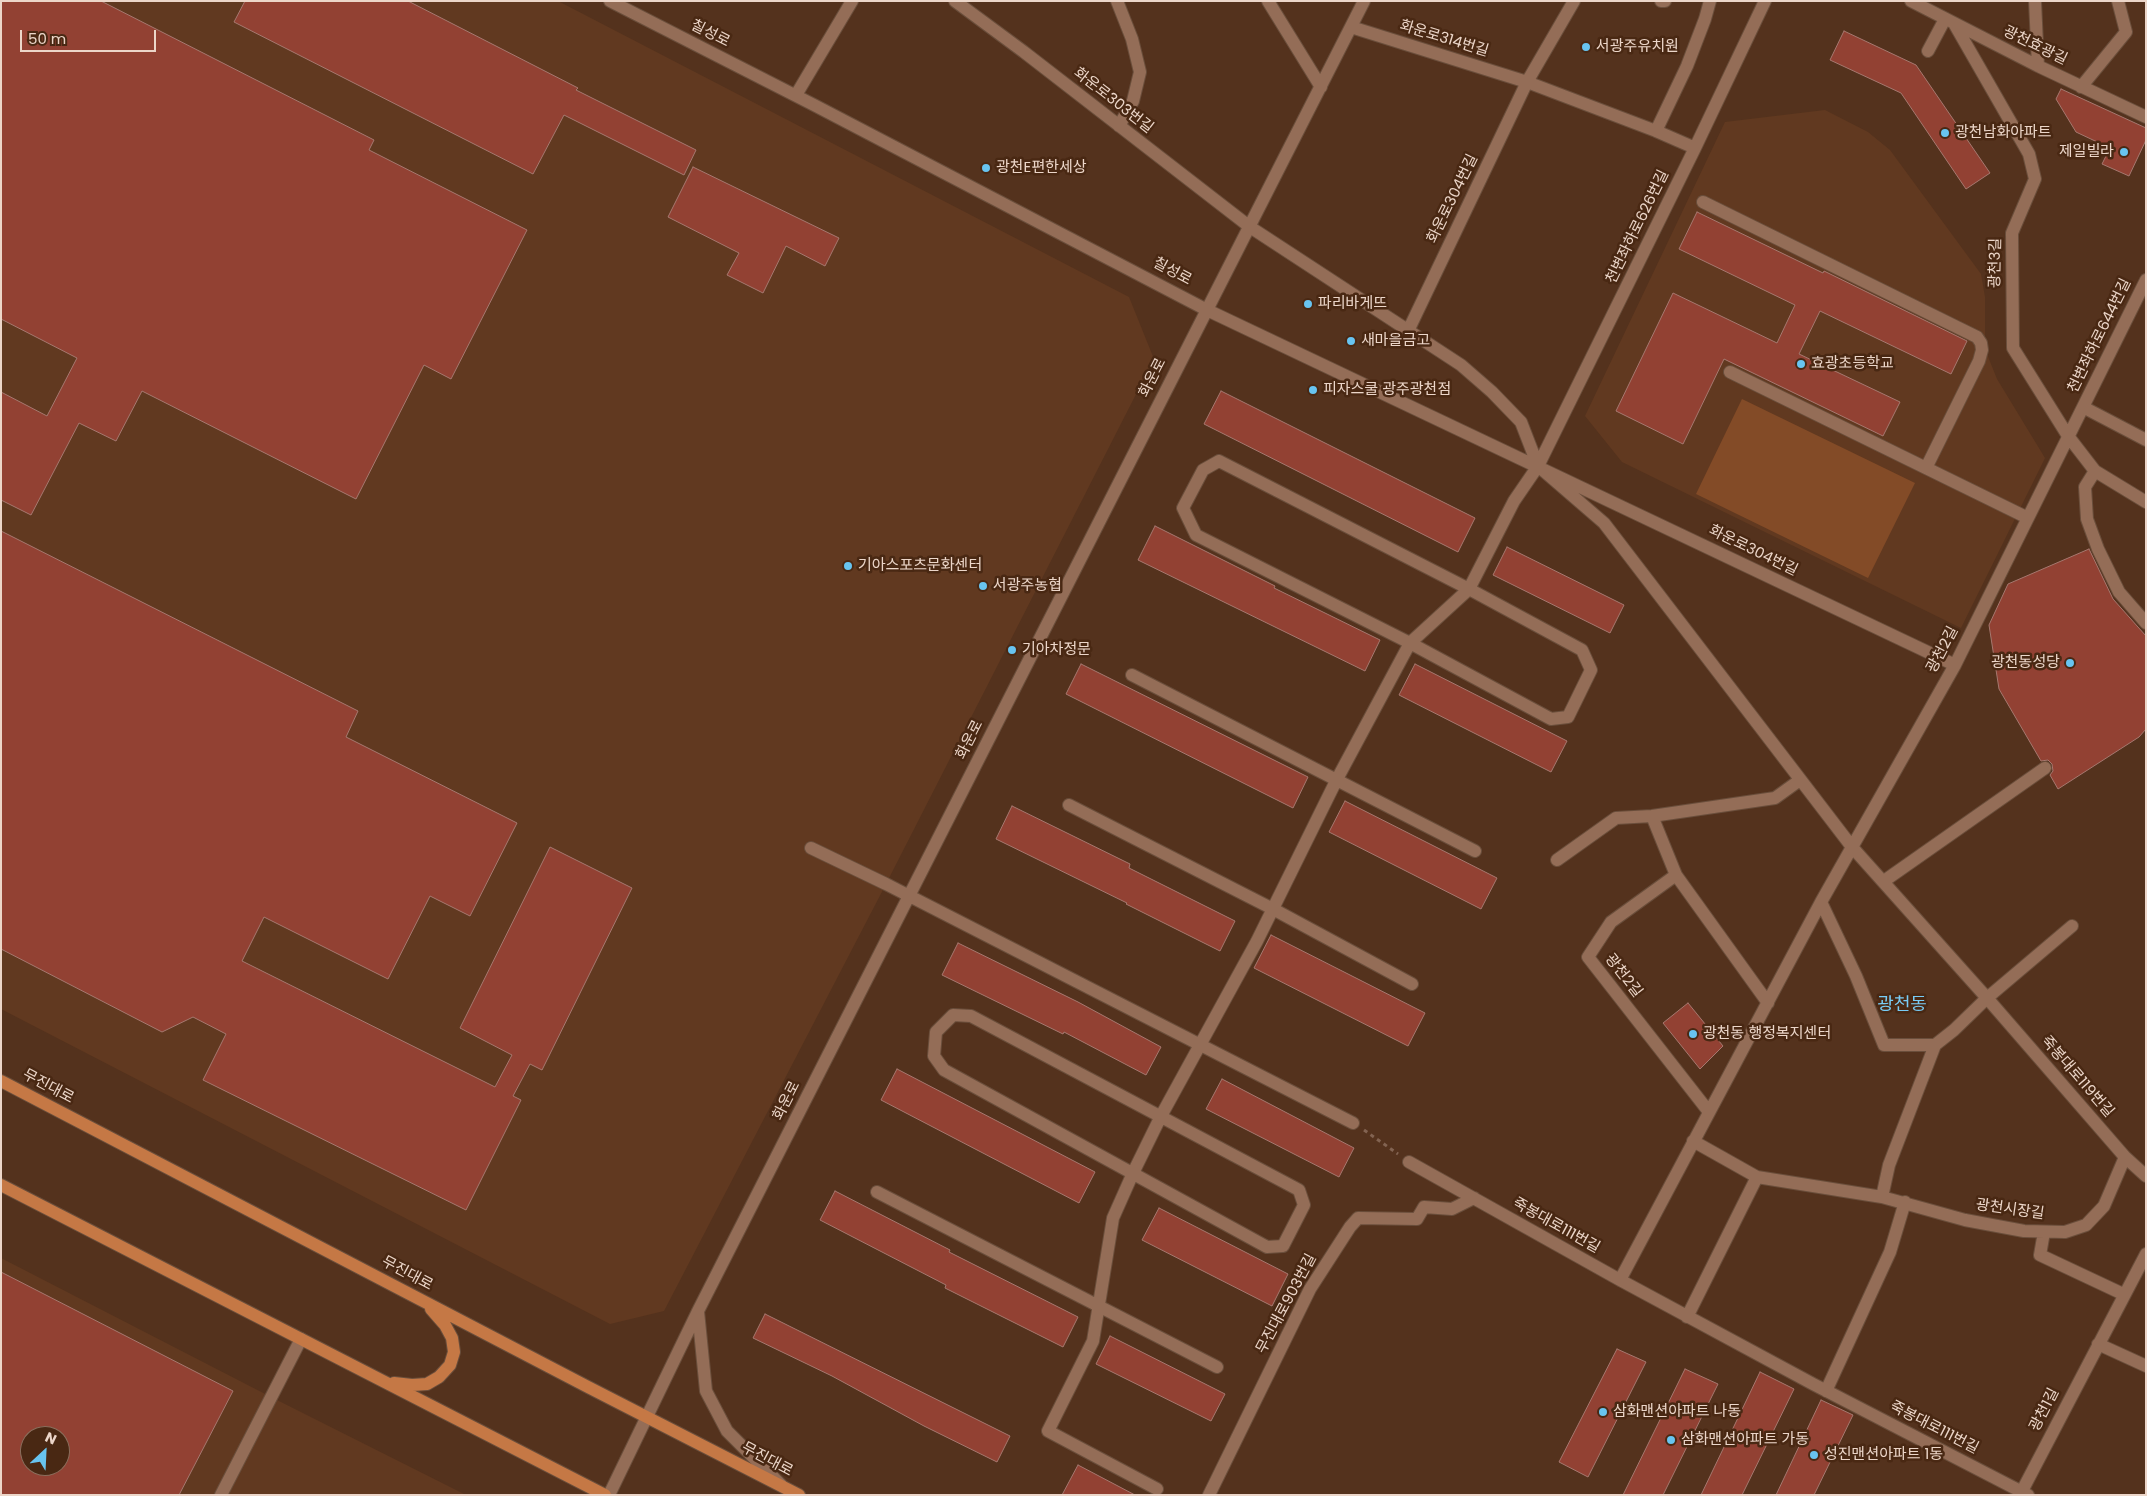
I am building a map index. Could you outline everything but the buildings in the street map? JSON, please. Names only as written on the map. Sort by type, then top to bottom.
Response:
[{"type":"main road","name":"무진대로","points":[[1,1081],[799,1495]]},
{"type":"main road","points":[[1,1184],[605,1495]]},
{"type":"main road","points":[[387,1383],[427,1384],[439,1378],[450,1365],[454,1352],[452,1338],[445,1325],[421,1300]]},
{"type":"street","name":"칠성로","points":[[610,1],[1207,310],[1538,466]]},
{"type":"street","points":[[796,96],[852,1]]},
{"type":"street","name":"화운로303번길","points":[[955,1],[1250,227]]},
{"type":"street","points":[[1118,1],[1132,39],[1140,72],[1133,101],[1119,126]]},
{"type":"street","points":[[1268,1],[1321,87]]},
{"type":"street","name":"화운로","points":[[609,1495],[698,1311],[1364,1]]},
{"type":"street","points":[[1527,82],[1574,1]]},
{"type":"street","points":[[1656,131],[1687,66],[1710,1]]},
{"type":"street","name":"천변좌하로626번길","points":[[1469,589],[1514,501],[1538,466],[1695,148],[1765,1]]},
{"type":"street","name":"광천효광길","points":[[1911,1],[2038,66],[2146,117]]},
{"type":"street","points":[[2035,1],[2038,66]]},
{"type":"street","points":[[2081,86],[2126,32],[2118,1]]},
{"type":"street","points":[[1928,51],[1950,22]]},
{"type":"street","name":"광천3길","points":[[1950,22],[2029,154],[2035,178],[2012,233],[2013,348],[2068,436],[2094,471],[2146,502]]},
{"type":"street","name":"화운로314번길","points":[[1351,27],[1527,82],[1656,131],[1695,148]]},
{"type":"street","name":"화운로304번길","points":[[1408,331],[1527,82]]},
{"type":"street","points":[[1703,202],[1977,337],[1981,343],[1982,350],[1979,360],[1926,468]]},
{"type":"street","points":[[1250,227],[1461,365],[1492,392],[1521,422],[1538,466],[1604,523],[1852,847]]},
{"type":"street","name":"천변좌하로644번길","points":[[2083,407],[2146,280]]},
{"type":"street","points":[[1730,372],[2028,518]]},
{"type":"street","points":[[2083,407],[2146,440]]},
{"type":"street","name":"광천2길","points":[[1620,1280],[1821,902],[1955,665],[2083,407]]},
{"type":"street","points":[[1219,461],[1469,589],[1582,650],[1591,670],[1568,717],[1551,719],[1410,643],[1196,535],[1183,508],[1202,470],[1219,461]]},
{"type":"street","name":"화운로304번길","points":[[1538,466],[1955,665]]},
{"type":"street","points":[[2094,471],[2086,488],[2086,518],[2098,549],[2119,592],[2146,623]]},
{"type":"street","points":[[1157,1489],[1048,1431],[1093,1341],[1113,1218],[1132,1172],[1273,909],[1336,781],[1410,643],[1469,589]]},
{"type":"street","points":[[1132,675],[1475,851]]},
{"type":"street","points":[[1884,881],[2045,768]]},
{"type":"street","points":[[1557,860],[1616,818],[1652,816],[1775,798],[1800,780]]},
{"type":"street","points":[[1069,805],[1273,909],[1412,984]]},
{"type":"street","points":[[1652,816],[1676,875],[1768,1003]]},
{"type":"street","name":"죽봉대로119번길","points":[[1852,847],[1884,881],[2125,1157],[2146,1176]]},
{"type":"street","points":[[811,848],[1200,1043],[1354,1123]]},
{"type":"street","name":"광천2길","points":[[1676,875],[1611,922],[1588,957],[1709,1112]]},
{"type":"street","points":[[1821,902],[1856,976],[1884,1045],[1935,1046]]},
{"type":"street","points":[[1882,1197],[1888,1165],[1935,1046],[1987,998],[2072,926]]},
{"type":"street","points":[[953,1014],[971,1016],[1299,1190],[1304,1205],[1283,1246],[1267,1247],[1132,1172],[944,1070],[934,1056],[936,1032],[953,1014]]},
{"type":"street","name":"광천시장길","points":[[1693,1141],[1756,1177],[1882,1197],[1965,1220],[2024,1231],[2044,1232],[2072,1229],[2086,1224],[2097,1215],[2110,1195],[2125,1157]]},
{"type":"street","name":"죽봉대로111번길","points":[[1409,1162],[1687,1317],[2025,1493]]},
{"type":"street","points":[[1687,1317],[1756,1177]]},
{"type":"street","points":[[877,1192],[1217,1367]]},
{"type":"street","name":"무진대로903번길","points":[[1210,1495],[1310,1289],[1350,1227],[1358,1218],[1417,1219],[1424,1207],[1452,1209],[1474,1198]]},
{"type":"street","points":[[1826,1391],[1890,1252],[1905,1202]]},
{"type":"street","points":[[2044,1232],[2040,1255],[2124,1294]]},
{"type":"street","name":"광천1길","points":[[2025,1493],[2098,1344],[2146,1254]]},
{"type":"street","points":[[698,1311],[706,1391],[727,1431],[783,1486]]},
{"type":"street","points":[[221,1495],[301,1339]]},
{"type":"street","points":[[2098,1344],[2146,1366]]},
{"type":"path","points":[[1354,1123],[1409,1162]]},
{"type":"shaded area","points":[[1,1],[558,1],[1129,297],[1154,359],[886,884],[664,1311],[610,1324],[1,1009]]},
{"type":"shaded area","name":"효광초등학교","points":[[1825,110],[1868,132],[1890,150],[1981,274],[1985,297],[1985,349],[1997,379],[2045,458],[1961,628],[1622,462],[1585,416],[1725,122]]},
{"type":"shaded area","points":[[1742,399],[1915,483],[1868,578],[1696,494]]},
{"type":"shaded area","points":[[1,1258],[271,1397],[466,1495],[1,1495]]},
{"type":"place","name":"서광주유치원","points":[[1586,47]]},
{"type":"place","name":"광천남화아파트","points":[[1945,133]]},
{"type":"place","name":"제일빌라","points":[[2124,152]]},
{"type":"place","name":"광천E편한세상","points":[[986,168]]},
{"type":"place","name":"파리바게뜨","points":[[1308,304]]},
{"type":"place","name":"새마을금고","points":[[1351,341]]},
{"type":"place","name":"효광초등학교","points":[[1801,364]]},
{"type":"place","name":"피자스쿨 광주광천점","points":[[1313,390]]},
{"type":"place","name":"기아스포츠문화센터","points":[[848,566]]},
{"type":"place","name":"서광주농협","points":[[983,586]]},
{"type":"place","name":"기아차정문","points":[[1012,650]]},
{"type":"place","name":"광천동성당","points":[[2070,663]]},
{"type":"place","name":"광천동 행정복지센터","points":[[1693,1034]]},
{"type":"place","name":"삼화맨션아파트 나동","points":[[1603,1412]]},
{"type":"place","name":"삼화맨션아파트 가동","points":[[1671,1440]]},
{"type":"place","name":"성진맨션아파트 1동","points":[[1814,1455]]},
{"type":"district","name":"광천동","points":[[1902,1005]]}]
